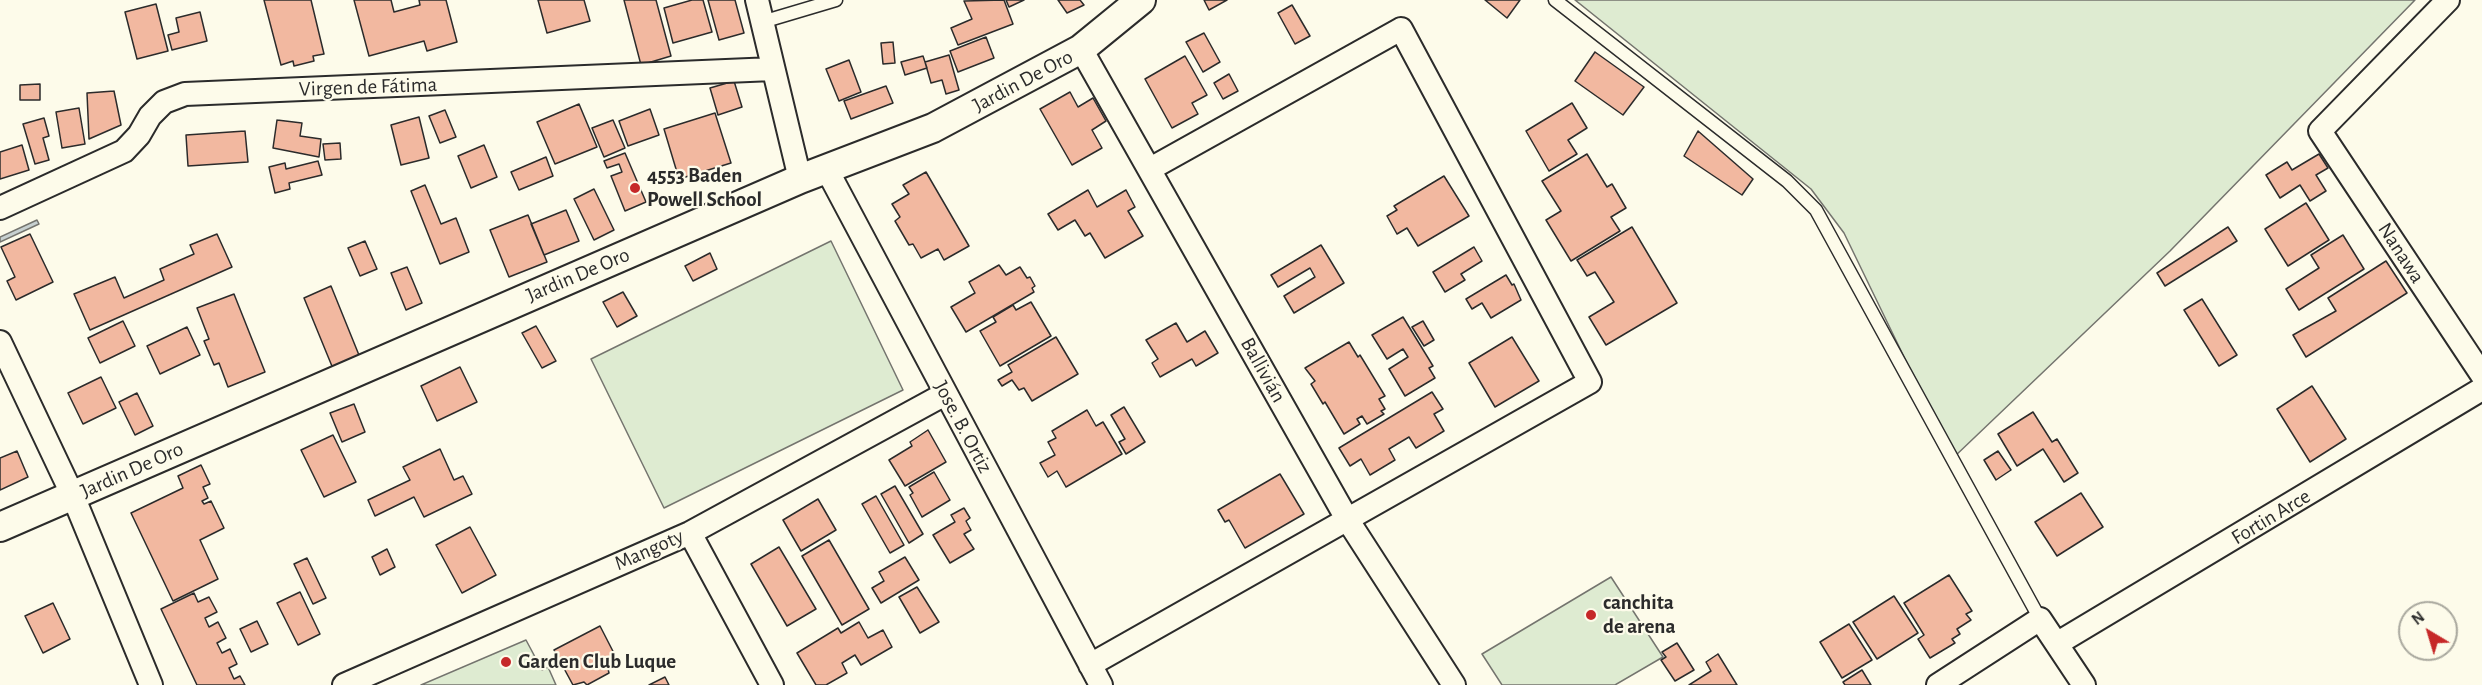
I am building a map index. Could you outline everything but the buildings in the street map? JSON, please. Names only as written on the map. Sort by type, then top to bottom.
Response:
[{"type":"street","points":[[757,0],[800,179]]},
{"type":"street","name":"Jardin De Oro","points":[[0,527],[800,179],[933,128],[1081,49],[1141,0]]},
{"type":"street","name":"Nanawa","points":[[2448,0],[2320,131],[2482,375]]},
{"type":"street","points":[[1090,665],[1590,382],[1401,29],[1150,169]]},
{"type":"street","name":"Ballivián","points":[[1081,49],[1347,519],[1454,685]]},
{"type":"street","name":"Virgen de Fátima","points":[[0,208],[124,151],[139,135],[150,116],[164,102],[185,94],[773,69]]},
{"type":"street","name":"Jose. B. Ortiz","points":[[826,168],[1101,685]]},
{"type":"street","points":[[0,342],[73,496],[151,685]]},
{"type":"street","name":"Fortin Arce","points":[[2058,643],[2482,388]]},
{"type":"street","name":"Mangoty","points":[[344,685],[690,532],[945,394]]},
{"type":"street","points":[[690,532],[772,685]]},
{"type":"street","points":[[1938,685],[2040,619],[2084,685]]},
{"type":"lane","points":[[762,22],[836,0]]},
{"type":"lane","points":[[1555,0],[1787,181],[1816,210],[2040,619]]},
{"type":"green space","points":[[1575,0],[2415,0],[2170,251],[1953,458],[1844,233],[1811,189]]},
{"type":"green space","points":[[831,241],[903,390],[664,508],[591,359]]},
{"type":"green space","name":"canchita de arena","points":[[1611,577],[1663,657],[1615,685],[1502,685],[1482,654]]},
{"type":"green space","name":"Garden Club Luque","points":[[526,640],[542,670],[548,667],[556,685],[421,685]]},
{"type":"shaded area","points":[[37,220],[39,224],[0,242],[0,237]]},
{"type":"place","name":"4553 Baden Powell School","points":[[635,188]]},
{"type":"place","name":"canchita de arena","points":[[1591,615]]},
{"type":"place","name":"Garden Club Luque","points":[[506,662]]}]
